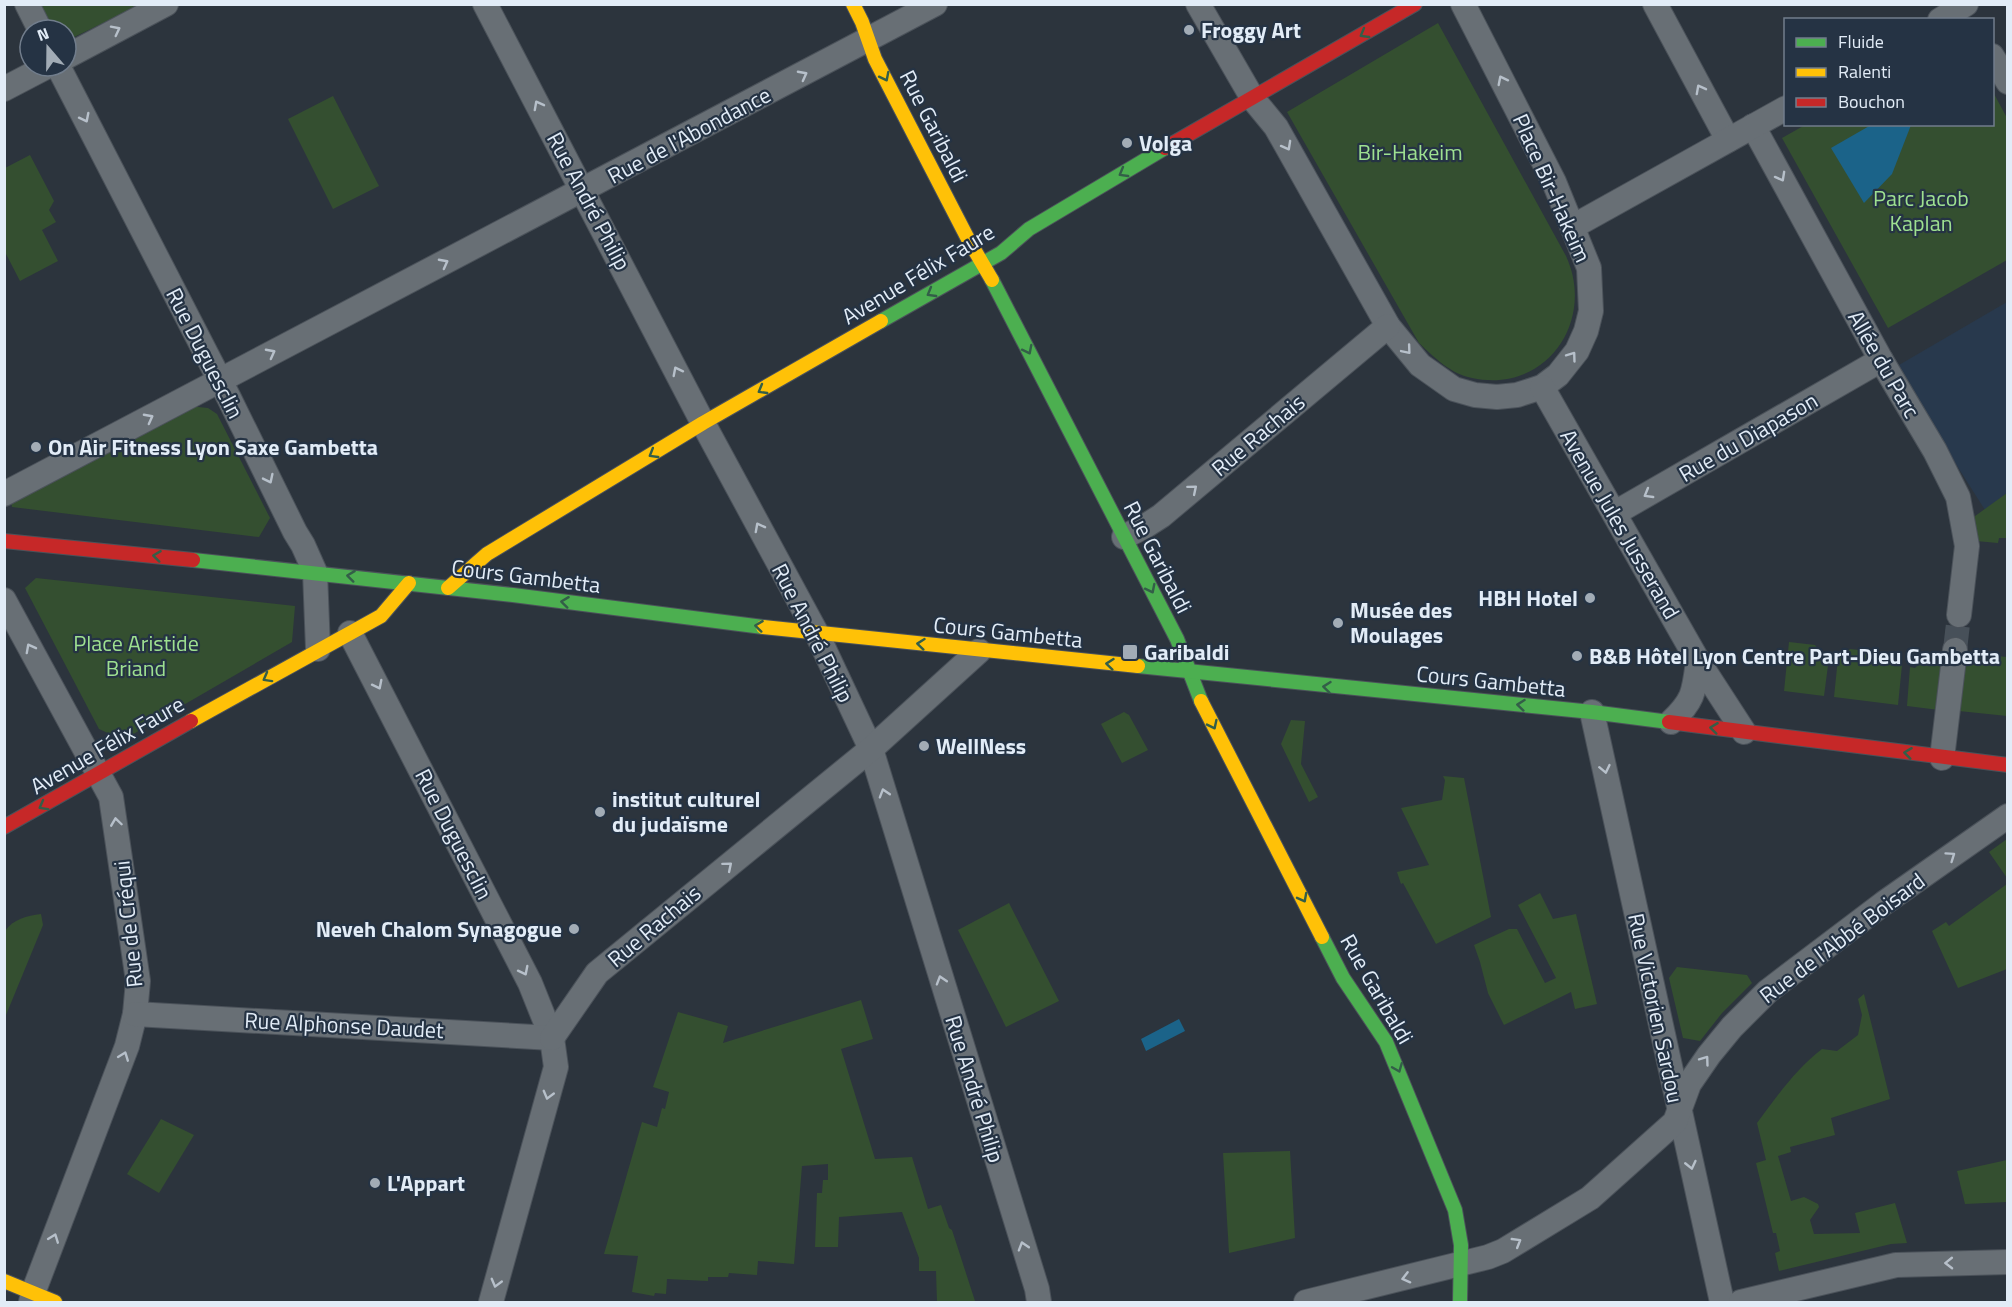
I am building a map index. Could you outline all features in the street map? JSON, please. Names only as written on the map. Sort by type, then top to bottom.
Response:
[{"type":"main road","name":"Rue Garibaldi","points":[[853,4],[875,60],[1002,298],[1177,639],[1189,672],[1217,733],[1342,978],[1374,1022],[1395,1061],[1455,1210],[1462,1242],[1460,1302]]},
{"type":"main road","name":"Avenue Félix Faure","points":[[448,588],[487,554],[704,423],[982,264],[1054,214],[1415,4]]},
{"type":"main road","name":"Cours Gambetta","points":[[4,541],[315,572],[817,634],[1592,712],[2007,765]]},
{"type":"main road","name":"Avenue Félix Faure","points":[[4,827],[318,649],[381,616],[409,583]]},
{"type":"main road","points":[[4,1281],[32,1298],[55,1302]]},
{"type":"street","points":[[27,4],[34,18]]},
{"type":"street","points":[[78,51],[166,4]]},
{"type":"street","name":"Rue André Philip","points":[[485,4],[817,634],[871,749],[1039,1302]]},
{"type":"street","name":"Rue de l'Abondance","points":[[219,381],[935,4]]},
{"type":"street","name":"Place Bir-Hakeim","points":[[1198,4],[1253,99],[1276,127],[1388,326],[1420,365],[1454,389],[1475,395],[1497,397],[1517,395],[1542,387],[1558,375],[1577,351],[1586,331],[1591,311],[1589,268],[1574,226],[1554,182],[1463,4]]},
{"type":"street","points":[[1655,4],[1728,140]]},
{"type":"street","points":[[1944,18],[1967,8]]},
{"type":"street","points":[[1994,59],[2007,82]]},
{"type":"street","points":[[4,89],[25,78]]},
{"type":"street","name":"Rue Duguesclin","points":[[64,78],[303,545],[315,572],[318,649]]},
{"type":"street","points":[[1574,226],[1784,109]]},
{"type":"street","name":"Allée du Parc","points":[[1753,126],[1958,496],[1967,546],[1959,615]]},
{"type":"street","name":"Rue Rachais","points":[[1124,537],[1161,516],[1388,326]]},
{"type":"street","name":"Rue du Diapason","points":[[1615,513],[1881,360]]},
{"type":"street","points":[[4,494],[219,381]]},
{"type":"street","name":"Avenue Jules Jusserand","points":[[1542,387],[1698,661],[1744,732]]},
{"type":"street","name":"Rue de Créqui","points":[[4,600],[111,797],[138,981],[135,1014],[128,1046],[32,1298]]},
{"type":"street","name":"Rue Duguesclin","points":[[350,633],[530,983],[552,1038]]},
{"type":"street","points":[[1942,758],[1955,650]]},
{"type":"street","name":"Rue Rachais","points":[[552,1038],[597,973],[871,749],[979,651]]},
{"type":"street","points":[[1671,722],[1685,709],[1694,694],[1698,661]]},
{"type":"street","name":"Rue Victorien Sardou","points":[[1592,712],[1722,1302]]},
{"type":"street","name":"Rue de l'Abbé Boisard","points":[[1306,1302],[1503,1251],[1590,1198],[1675,1122],[1689,1084],[1709,1055],[1731,1027],[1768,990],[1884,903],[2007,816]]},
{"type":"street","name":"Rue Alphonse Daudet","points":[[135,1014],[552,1038]]},
{"type":"street","points":[[491,1302],[556,1067],[552,1038]]},
{"type":"street","points":[[1741,1302],[1896,1265],[2007,1262]]},
{"type":"shaded area","points":[[2007,302],[2007,493],[1985,510],[1933,428],[1899,365]]},
{"type":"green space","points":[[41,5],[140,5],[78,35],[78,18],[48,18]]},
{"type":"green space","name":"Bir-Hakeim","points":[[1438,23],[1566,256],[1574,281],[1574,305],[1569,327],[1558,347],[1542,364],[1522,375],[1499,380],[1472,378],[1457,373],[1419,343],[1287,112]]},
{"type":"green space","name":"Parc Jacob Kaplan","points":[[1994,94],[2007,118],[2007,260],[1888,328],[1782,138],[1803,126],[1994,126]]},
{"type":"green space","points":[[333,96],[379,186],[333,209],[288,119]]},
{"type":"green space","points":[[30,155],[54,201],[49,210],[56,222],[42,230],[58,261],[20,281],[5,252],[5,168]]},
{"type":"green space","points":[[189,406],[208,408],[217,414],[270,518],[259,537],[12,507],[11,501]]},
{"type":"green space","points":[[2007,493],[2007,538],[1999,538],[1998,543],[1976,541],[1971,519]]},
{"type":"green space","name":"Place Aristide Briand","points":[[36,578],[295,606],[292,642],[123,740],[99,729],[25,588]]},
{"type":"green space","points":[[1789,642],[1815,645],[1824,657],[1829,658],[1824,696],[1784,691]]},
{"type":"green space","points":[[1850,649],[1888,653],[1897,665],[1902,665],[1898,705],[1834,697],[1838,658]]},
{"type":"green space","points":[[1978,654],[2007,657],[2007,716],[1959,711],[1965,655],[1978,656]]},
{"type":"green space","points":[[1925,658],[1945,660],[1939,710],[1907,706],[1910,667],[1915,668]]},
{"type":"green space","points":[[1124,712],[1129,715],[1148,750],[1122,763],[1101,724]]},
{"type":"green space","points":[[1291,720],[1305,721],[1301,764],[1318,797],[1309,802],[1281,744]]},
{"type":"green space","points":[[1443,776],[1464,778],[1491,917],[1436,944],[1403,883],[1401,884],[1397,872],[1429,865],[1401,808],[1442,800],[1445,780]]},
{"type":"green space","points":[[2007,839],[2007,878],[1989,852]]},
{"type":"green space","points":[[2007,884],[2007,969],[1958,988],[1932,931],[1946,922],[1949,926]]},
{"type":"green space","points":[[1540,893],[1553,919],[1576,914],[1597,1004],[1575,1009],[1571,992],[1504,1025],[1488,993],[1474,945],[1509,929],[1517,929],[1545,983],[1556,978],[1518,905]]},
{"type":"green space","points":[[1009,903],[1059,1001],[1006,1027],[958,930]]},
{"type":"green space","points":[[41,914],[43,925],[6,1015],[5,931],[16,921]]},
{"type":"green space","points":[[1677,967],[1747,975],[1752,983],[1722,1013],[1700,1041],[1683,1038],[1669,978]]},
{"type":"green space","points":[[1864,994],[1890,1099],[1831,1118],[1835,1135],[1790,1147],[1791,1152],[1778,1156],[1791,1201],[1804,1197],[1818,1204],[1819,1207],[1810,1220],[1814,1234],[1860,1233],[1855,1213],[1895,1203],[1907,1243],[1891,1244],[1779,1271],[1775,1253],[1780,1251],[1776,1233],[1773,1233],[1756,1163],[1766,1160],[1757,1123],[1787,1083],[1822,1049],[1837,1051],[1858,1035],[1862,1015],[1858,999]]},
{"type":"green space","points":[[861,1000],[873,1039],[841,1049],[875,1159],[912,1157],[928,1209],[941,1205],[949,1228],[952,1230],[975,1301],[937,1302],[936,1271],[919,1271],[919,1258],[902,1212],[839,1217],[838,1247],[815,1247],[817,1193],[822,1193],[823,1180],[828,1180],[828,1164],[802,1166],[794,1264],[758,1261],[757,1275],[729,1273],[728,1277],[708,1277],[708,1281],[667,1279],[666,1294],[655,1293],[654,1296],[632,1292],[638,1256],[604,1254],[642,1122],[657,1127],[662,1108],[665,1109],[669,1092],[653,1087],[678,1012],[728,1026],[723,1043]]},
{"type":"green space","points":[[161,1119],[194,1135],[159,1193],[127,1174]]},
{"type":"green space","points":[[1290,1151],[1295,1238],[1229,1253],[1223,1153]]},
{"type":"green space","points":[[2007,1160],[2007,1202],[1965,1204],[1957,1171]]},
{"type":"water","points":[[1869,126],[1911,126],[1892,174],[1864,203],[1831,148]]},
{"type":"water","points":[[1179,1019],[1185,1031],[1146,1051],[1141,1039]]},
{"type":"tunnel","points":[[1955,650],[1959,615]]},
{"type":"traffic: fast","points":[[881,321],[1001,253],[1029,229],[1165,148]]},
{"type":"traffic: fast","points":[[992,280],[1177,639],[1201,701]]},
{"type":"traffic: fast","points":[[193,560],[513,595],[763,627]]},
{"type":"traffic: fast","points":[[1138,666],[1592,712],[1669,722]]},
{"type":"traffic: fast","points":[[1322,937],[1343,978],[1386,1042],[1455,1210],[1461,1245],[1460,1302]]},
{"type":"traffic: slow","points":[[853,4],[875,59],[968,239],[992,280]]},
{"type":"traffic: slow","points":[[448,588],[487,554],[703,423],[881,321]]},
{"type":"traffic: slow","points":[[191,721],[381,616],[409,583]]},
{"type":"traffic: slow","points":[[763,627],[1138,666]]},
{"type":"traffic: slow","points":[[1201,701],[1322,937]]},
{"type":"traffic: slow","points":[[4,1281],[55,1302]]},
{"type":"traffic: jam","points":[[1165,148],[1415,4]]},
{"type":"traffic: jam","points":[[4,541],[193,560]]},
{"type":"traffic: jam","points":[[4,827],[191,721]]},
{"type":"traffic: jam","points":[[1669,722],[2008,765]]},
{"type":"place","name":"Froggy Art","points":[[1189,30]]},
{"type":"place","name":"Volga","points":[[1127,143]]},
{"type":"place","name":"On Air Fitness Lyon Saxe Gambetta","points":[[36,447]]},
{"type":"place","name":"HBH Hotel","points":[[1590,598]]},
{"type":"place","name":"Musée des Moulages","points":[[1338,623]]},
{"type":"place","name":"Garibaldi","points":[[1130,652]]},
{"type":"place","name":"B&B Hôtel Lyon Centre Part-Dieu Gambetta","points":[[1577,656]]},
{"type":"place","name":"WellNess","points":[[924,746]]},
{"type":"place","name":"institut culturel du judaïsme","points":[[600,812]]},
{"type":"place","name":"Neveh Chalom Synagogue","points":[[574,929]]},
{"type":"place","name":"L'Appart","points":[[375,1183]]}]
